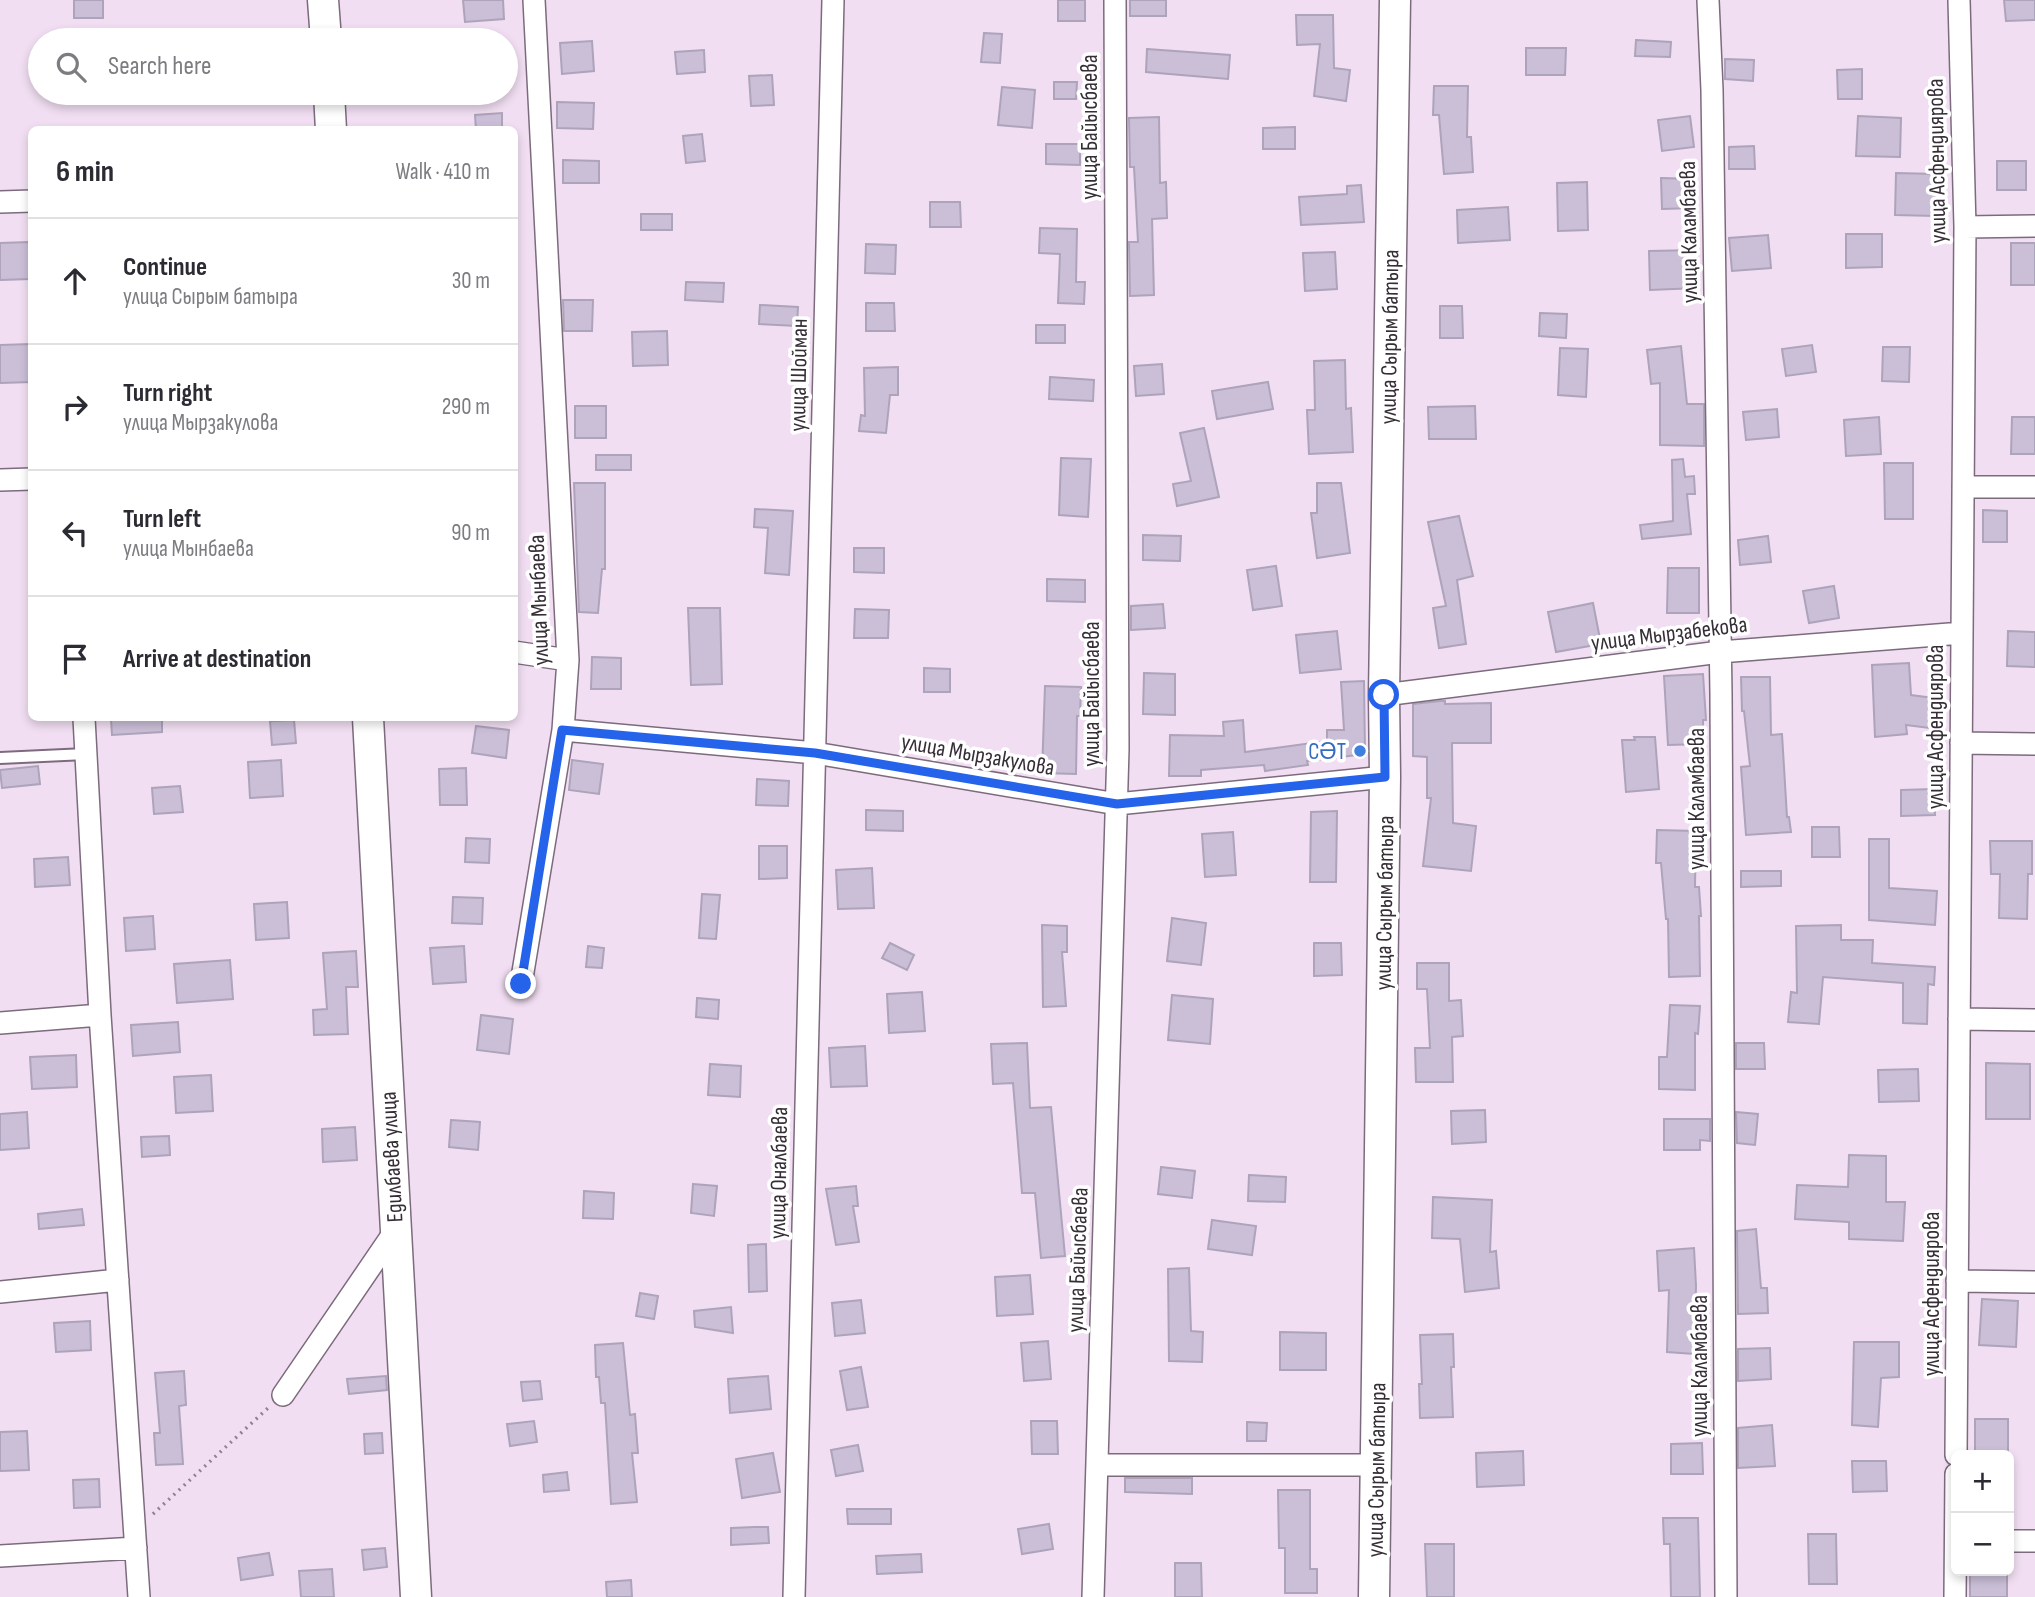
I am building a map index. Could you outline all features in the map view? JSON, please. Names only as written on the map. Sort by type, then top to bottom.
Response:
[{"type":"street","points":[[323,0],[325,28]]},
{"type":"street","name":"улица Мынбаева","points":[[521,984],[562,730],[568,660],[534,0]]},
{"type":"street","name":"улица Шойман","points":[[815,752],[833,0]]},
{"type":"street","name":"улица Байысбаева","points":[[1093,1597],[1117,804],[1115,0]]},
{"type":"street","name":"улица Сырым батыра","points":[[1374,1597],[1395,0]]},
{"type":"street","name":"улица Каламбаева","points":[[1708,0],[1712,90],[1720,652],[1727,1597]]},
{"type":"street","name":"улица Асфендиярова","points":[[1956,1450],[1965,227],[1959,0]]},
{"type":"street","points":[[330,105],[331,126]]},
{"type":"street","points":[[0,202],[28,201]]},
{"type":"street","points":[[1965,227],[2035,226]]},
{"type":"street","points":[[0,480],[28,479]]},
{"type":"street","points":[[1963,486],[2035,486]]},
{"type":"street","name":"улица Мырзабекова","points":[[1384,695],[1720,652],[1962,633]]},
{"type":"street","points":[[518,653],[568,660]]},
{"type":"street","points":[[84,721],[100,1015],[139,1597]]},
{"type":"street","name":"Едилбаева улица","points":[[368,721],[416,1597]]},
{"type":"street","name":"улица Мырзакулова","points":[[562,730],[815,752],[1117,804],[1385,777]]},
{"type":"street","points":[[1961,743],[2035,744]]},
{"type":"street","name":"улица Оналбаева","points":[[794,1597],[815,752]]},
{"type":"street","points":[[0,1023],[100,1015]]},
{"type":"street","points":[[1959,1019],[2035,1020]]},
{"type":"street","points":[[283,1395],[395,1231]]},
{"type":"street","points":[[0,1292],[118,1280]]},
{"type":"street","points":[[1958,1281],[2035,1282]]},
{"type":"street","points":[[1097,1465],[1376,1465]]},
{"type":"street","points":[[0,1556],[135,1540]]},
{"type":"street","points":[[2014,1541],[2035,1541]]},
{"type":"street","points":[[1955,1576],[1955,1597]]},
{"type":"lane","points":[[0,758],[86,754]]},
{"type":"path","points":[[135,1540],[283,1395]]},
{"type":"building","points":[[74,0],[103,0],[103,18],[74,18]]},
{"type":"building","points":[[463,0],[503,0],[504,19],[465,22]]},
{"type":"building","points":[[1058,0],[1085,0],[1085,21],[1058,21]]},
{"type":"building","points":[[1130,0],[1166,0],[1166,16],[1130,16]]},
{"type":"building","points":[[2004,0],[2035,0],[2035,20],[2006,21]]},
{"type":"building","points":[[1296,15],[1333,15],[1334,68],[1350,70],[1346,101],[1314,96],[1320,44],[1297,45]]},
{"type":"building","points":[[984,33],[1002,34],[1000,63],[981,62]]},
{"type":"building","points":[[1636,40],[1671,42],[1670,57],[1635,56]]},
{"type":"building","points":[[592,41],[594,71],[562,74],[560,43]]},
{"type":"building","points":[[1526,48],[1566,48],[1565,75],[1526,75]]},
{"type":"building","points":[[1147,49],[1230,55],[1228,79],[1146,72]]},
{"type":"building","points":[[704,50],[705,72],[677,74],[675,52]]},
{"type":"building","points":[[1725,59],[1754,60],[1753,81],[1725,79]]},
{"type":"building","points":[[1862,69],[1862,99],[1838,99],[1837,70]]},
{"type":"building","points":[[772,75],[774,105],[751,106],[749,76]]},
{"type":"building","points":[[1054,82],[1077,82],[1076,99],[1054,99]]},
{"type":"building","points":[[1434,86],[1468,86],[1467,137],[1471,137],[1473,172],[1444,174],[1439,115],[1433,115]]},
{"type":"building","points":[[1002,87],[1035,90],[1032,128],[998,125]]},
{"type":"building","points":[[557,102],[594,103],[593,129],[557,128]]},
{"type":"building","points":[[502,113],[502,126],[476,126],[475,115]]},
{"type":"building","points":[[1690,116],[1694,147],[1662,151],[1658,120]]},
{"type":"building","points":[[1858,116],[1901,118],[1900,157],[1856,156]]},
{"type":"building","points":[[1159,117],[1160,183],[1166,182],[1167,218],[1152,219],[1154,295],[1130,296],[1129,242],[1138,242],[1134,167],[1130,167],[1129,118]]},
{"type":"building","points":[[1295,127],[1295,149],[1263,149],[1263,128]]},
{"type":"building","points":[[702,134],[705,161],[686,163],[683,136]]},
{"type":"building","points":[[1046,144],[1080,144],[1080,165],[1046,164]]},
{"type":"building","points":[[1754,146],[1755,169],[1729,169],[1729,147]]},
{"type":"building","points":[[563,160],[599,161],[599,183],[563,183]]},
{"type":"building","points":[[1997,161],[2026,161],[2026,190],[1997,190]]},
{"type":"building","points":[[1896,173],[1936,174],[1935,216],[1895,215]]},
{"type":"building","points":[[1661,178],[1696,179],[1696,208],[1662,209]]},
{"type":"building","points":[[1587,182],[1588,230],[1558,231],[1557,183]]},
{"type":"building","points":[[1361,185],[1364,222],[1301,225],[1299,197],[1347,194],[1347,186]]},
{"type":"building","points":[[930,202],[960,202],[961,227],[930,227]]},
{"type":"building","points":[[1508,207],[1510,240],[1458,243],[1457,210]]},
{"type":"building","points":[[641,214],[672,214],[672,230],[641,230]]},
{"type":"building","points":[[1040,228],[1077,229],[1076,282],[1085,282],[1084,304],[1058,303],[1060,254],[1039,253]]},
{"type":"building","points":[[1846,234],[1882,234],[1882,267],[1846,268]]},
{"type":"building","points":[[1768,235],[1771,268],[1732,271],[1729,238]]},
{"type":"building","points":[[28,242],[28,279],[0,280],[0,243]]},
{"type":"building","points":[[2011,243],[2035,243],[2035,285],[2011,285]]},
{"type":"building","points":[[866,244],[896,245],[895,274],[865,273]]},
{"type":"building","points":[[1697,250],[1698,288],[1650,290],[1649,251]]},
{"type":"building","points":[[1335,252],[1337,289],[1305,291],[1303,253]]},
{"type":"building","points":[[686,282],[724,283],[723,302],[685,300]]},
{"type":"building","points":[[563,300],[593,300],[592,331],[564,331]]},
{"type":"building","points":[[866,303],[894,303],[895,331],[866,331]]},
{"type":"building","points":[[760,305],[798,307],[797,326],[759,324]]},
{"type":"building","points":[[1440,306],[1462,306],[1463,338],[1440,338]]},
{"type":"building","points":[[1540,313],[1567,314],[1566,338],[1539,336]]},
{"type":"building","points":[[1036,325],[1065,325],[1065,343],[1036,343]]},
{"type":"building","points":[[667,331],[668,365],[633,366],[632,332]]},
{"type":"building","points":[[28,344],[28,382],[0,383],[0,345]]},
{"type":"building","points":[[1812,345],[1816,372],[1786,376],[1782,349]]},
{"type":"building","points":[[1681,346],[1687,404],[1704,404],[1704,446],[1660,445],[1660,383],[1651,384],[1647,350]]},
{"type":"building","points":[[1883,347],[1910,347],[1909,382],[1882,381]]},
{"type":"building","points":[[1560,348],[1588,349],[1586,397],[1558,395]]},
{"type":"building","points":[[1345,360],[1346,409],[1351,408],[1353,452],[1309,454],[1307,410],[1315,410],[1314,361]]},
{"type":"building","points":[[1162,364],[1164,394],[1136,396],[1134,366]]},
{"type":"building","points":[[898,367],[898,395],[890,395],[886,433],[859,431],[861,415],[865,416],[864,368]]},
{"type":"building","points":[[1050,377],[1094,380],[1093,401],[1049,399]]},
{"type":"building","points":[[1268,382],[1273,409],[1217,419],[1212,391]]},
{"type":"building","points":[[575,406],[606,406],[606,438],[575,438]]},
{"type":"building","points":[[1475,406],[1476,439],[1429,439],[1428,407]]},
{"type":"building","points":[[1777,409],[1779,437],[1746,440],[1743,412]]},
{"type":"building","points":[[1879,417],[1881,454],[1846,456],[1844,420]]},
{"type":"building","points":[[2012,417],[2035,417],[2035,454],[2011,454]]},
{"type":"building","points":[[1204,428],[1219,497],[1177,506],[1173,484],[1191,481],[1180,433]]},
{"type":"building","points":[[596,455],[631,455],[631,470],[596,470]]},
{"type":"building","points":[[1061,458],[1091,459],[1088,517],[1059,515]]},
{"type":"building","points":[[1683,459],[1685,477],[1694,476],[1695,494],[1687,494],[1691,534],[1642,539],[1640,525],[1673,521],[1672,460]]},
{"type":"building","points":[[1884,463],[1913,463],[1913,519],[1885,519]]},
{"type":"building","points":[[574,483],[605,483],[605,569],[602,569],[598,613],[579,612]]},
{"type":"building","points":[[1317,483],[1341,483],[1350,553],[1317,558],[1311,513],[1317,513]]},
{"type":"building","points":[[755,509],[793,511],[789,575],[765,573],[768,528],[754,527]]},
{"type":"building","points":[[1983,510],[2007,511],[2007,542],[1983,542]]},
{"type":"building","points":[[1459,516],[1473,576],[1457,580],[1466,644],[1439,648],[1433,608],[1446,606],[1428,522]]},
{"type":"building","points":[[1143,535],[1181,536],[1180,561],[1143,560]]},
{"type":"building","points":[[1768,536],[1771,562],[1740,565],[1738,540]]},
{"type":"building","points":[[854,548],[884,548],[884,573],[854,572]]},
{"type":"building","points":[[1276,566],[1282,606],[1253,610],[1247,570]]},
{"type":"building","points":[[1668,568],[1699,568],[1699,613],[1667,613]]},
{"type":"building","points":[[1047,579],[1085,580],[1085,602],[1047,601]]},
{"type":"building","points":[[1834,586],[1839,618],[1809,623],[1803,591]]},
{"type":"building","points":[[1593,603],[1601,644],[1556,652],[1548,612]]},
{"type":"building","points":[[1163,604],[1165,628],[1131,630],[1131,606]]},
{"type":"building","points":[[688,608],[720,608],[722,684],[691,685]]},
{"type":"building","points":[[855,609],[889,610],[888,638],[854,638]]},
{"type":"building","points":[[1337,631],[1341,669],[1300,673],[1296,635]]},
{"type":"building","points":[[2008,631],[2035,632],[2035,667],[2007,666]]},
{"type":"building","points":[[592,657],[621,658],[621,689],[591,689]]},
{"type":"building","points":[[1909,663],[1911,695],[1942,699],[1937,729],[1906,725],[1907,734],[1875,737],[1872,665]]},
{"type":"building","points":[[924,668],[950,669],[950,692],[924,692]]},
{"type":"building","points":[[1144,673],[1175,674],[1175,715],[1143,714]]},
{"type":"building","points":[[1703,674],[1706,720],[1703,720],[1703,744],[1668,745],[1664,676]]},
{"type":"building","points":[[1741,677],[1770,677],[1771,735],[1782,734],[1787,817],[1791,832],[1746,835],[1741,767],[1750,766],[1742,711]]},
{"type":"building","points":[[1364,681],[1365,754],[1307,761],[1308,765],[1265,771],[1264,765],[1201,770],[1201,776],[1169,776],[1170,735],[1224,736],[1223,722],[1243,720],[1245,752],[1327,741],[1327,730],[1344,730],[1341,682]]},
{"type":"building","points":[[1045,686],[1081,687],[1080,716],[1077,716],[1076,774],[1042,773]]},
{"type":"building","points":[[1445,701],[1445,704],[1491,703],[1491,743],[1452,743],[1453,823],[1476,826],[1471,871],[1423,866],[1431,798],[1427,798],[1427,757],[1413,756],[1413,704]]},
{"type":"building","points":[[111,721],[162,721],[162,732],[112,735]]},
{"type":"building","points":[[270,721],[294,721],[296,743],[272,745]]},
{"type":"building","points":[[476,726],[509,730],[506,758],[472,753]]},
{"type":"building","points":[[1634,737],[1655,737],[1659,789],[1626,792],[1622,740],[1635,740]]},
{"type":"building","points":[[281,760],[283,796],[250,798],[248,762]]},
{"type":"building","points":[[572,760],[603,764],[599,794],[569,790]]},
{"type":"building","points":[[38,766],[40,784],[2,788],[0,770]]},
{"type":"building","points":[[466,768],[467,805],[440,805],[439,769]]},
{"type":"building","points":[[757,779],[789,781],[788,806],[756,805]]},
{"type":"building","points":[[180,786],[183,812],[154,814],[152,788]]},
{"type":"building","points":[[1934,789],[1935,815],[1901,816],[1901,790]]},
{"type":"building","points":[[866,810],[903,811],[903,831],[866,830]]},
{"type":"building","points":[[1337,811],[1336,882],[1310,882],[1311,812]]},
{"type":"building","points":[[1812,827],[1839,827],[1840,857],[1812,857]]},
{"type":"building","points":[[1657,830],[1696,831],[1695,887],[1699,887],[1701,916],[1700,976],[1669,977],[1668,919],[1661,863],[1656,863]]},
{"type":"building","points":[[1233,832],[1236,875],[1205,877],[1202,834]]},
{"type":"building","points":[[466,838],[490,839],[489,863],[465,862]]},
{"type":"building","points":[[1869,839],[1889,839],[1889,888],[1937,891],[1935,925],[1869,920]]},
{"type":"building","points":[[1990,841],[2032,841],[2032,874],[2028,874],[2027,919],[1999,918],[2000,874],[1991,874]]},
{"type":"building","points":[[759,846],[787,846],[787,878],[759,879]]},
{"type":"building","points":[[68,857],[70,885],[35,887],[34,859]]},
{"type":"building","points":[[872,868],[874,908],[838,909],[836,870]]},
{"type":"building","points":[[1741,871],[1781,871],[1781,886],[1741,887]]},
{"type":"building","points":[[702,894],[720,895],[716,939],[699,938]]},
{"type":"building","points":[[453,897],[483,898],[482,924],[452,923]]},
{"type":"building","points":[[287,902],[289,938],[256,940],[254,904]]},
{"type":"building","points":[[153,916],[155,949],[126,951],[124,918]]},
{"type":"building","points":[[1172,918],[1206,923],[1201,965],[1167,961]]},
{"type":"building","points":[[1042,925],[1067,926],[1067,952],[1062,952],[1066,1006],[1043,1007]]},
{"type":"building","points":[[1841,925],[1841,940],[1873,940],[1872,963],[1935,967],[1934,985],[1928,984],[1927,1024],[1903,1023],[1903,983],[1823,977],[1819,1024],[1788,1022],[1791,992],[1797,993],[1796,926]]},
{"type":"building","points":[[890,943],[914,955],[907,970],[882,958]]},
{"type":"building","points":[[1314,943],[1341,943],[1342,975],[1314,976]]},
{"type":"building","points":[[464,946],[466,982],[433,984],[430,948]]},
{"type":"building","points":[[588,946],[604,948],[602,968],[586,967]]},
{"type":"building","points":[[356,951],[358,987],[346,987],[348,1034],[314,1035],[313,1010],[327,1009],[323,953]]},
{"type":"building","points":[[230,960],[233,999],[177,1003],[174,964]]},
{"type":"building","points":[[1417,963],[1449,963],[1449,1001],[1461,1000],[1463,1036],[1452,1037],[1453,1082],[1416,1082],[1415,1048],[1430,1048],[1427,989],[1417,989]]},
{"type":"building","points":[[922,992],[925,1031],[889,1033],[887,994]]},
{"type":"building","points":[[1172,995],[1213,999],[1210,1044],[1168,1040]]},
{"type":"building","points":[[697,998],[719,1000],[718,1019],[696,1017]]},
{"type":"building","points":[[1670,1005],[1700,1006],[1698,1034],[1695,1033],[1695,1090],[1659,1089],[1659,1057],[1667,1057]]},
{"type":"building","points":[[481,1015],[513,1019],[509,1054],[477,1050]]},
{"type":"building","points":[[178,1022],[180,1052],[133,1056],[131,1025]]},
{"type":"building","points":[[1027,1043],[1030,1108],[1051,1107],[1065,1256],[1041,1258],[1035,1193],[1022,1193],[1013,1083],[993,1084],[991,1044]]},
{"type":"building","points":[[1736,1043],[1764,1043],[1765,1069],[1736,1069]]},
{"type":"building","points":[[865,1046],[867,1086],[831,1087],[829,1048]]},
{"type":"building","points":[[76,1055],[77,1087],[32,1089],[30,1057]]},
{"type":"building","points":[[1986,1063],[2030,1064],[2030,1119],[1986,1119]]},
{"type":"building","points":[[710,1064],[741,1066],[740,1097],[708,1095]]},
{"type":"building","points":[[1918,1069],[1919,1101],[1879,1102],[1878,1070]]},
{"type":"building","points":[[211,1075],[213,1111],[176,1113],[174,1077]]},
{"type":"building","points":[[1485,1110],[1486,1142],[1452,1144],[1451,1111]]},
{"type":"building","points":[[27,1112],[29,1148],[0,1150],[0,1114]]},
{"type":"building","points":[[1736,1112],[1758,1114],[1755,1145],[1737,1143]]},
{"type":"building","points":[[1664,1119],[1710,1119],[1710,1141],[1700,1140],[1700,1150],[1664,1150]]},
{"type":"building","points":[[451,1120],[480,1122],[478,1150],[449,1147]]},
{"type":"building","points":[[355,1127],[357,1160],[323,1162],[322,1129]]},
{"type":"building","points":[[169,1136],[170,1155],[142,1157],[141,1137]]},
{"type":"building","points":[[1849,1155],[1886,1156],[1886,1202],[1905,1202],[1903,1241],[1849,1239],[1849,1222],[1795,1219],[1797,1185],[1848,1187]]},
{"type":"building","points":[[1161,1167],[1195,1171],[1192,1198],[1158,1194]]},
{"type":"building","points":[[1249,1175],[1286,1177],[1285,1202],[1248,1201]]},
{"type":"building","points":[[693,1184],[717,1186],[714,1216],[691,1213]]},
{"type":"building","points":[[856,1186],[858,1206],[853,1206],[859,1242],[836,1245],[826,1189]]},
{"type":"building","points":[[584,1191],[614,1193],[613,1219],[583,1218]]},
{"type":"building","points":[[1433,1197],[1492,1200],[1490,1252],[1496,1251],[1499,1288],[1465,1292],[1460,1239],[1432,1238]]},
{"type":"building","points":[[82,1209],[84,1225],[39,1229],[38,1214]]},
{"type":"building","points":[[1212,1220],[1256,1226],[1252,1255],[1208,1249]]},
{"type":"building","points":[[1756,1229],[1761,1288],[1767,1288],[1768,1313],[1738,1314],[1737,1231]]},
{"type":"building","points":[[766,1244],[767,1291],[749,1292],[748,1245]]},
{"type":"building","points":[[1694,1248],[1694,1354],[1667,1352],[1669,1290],[1659,1291],[1657,1251]]},
{"type":"building","points":[[1189,1268],[1191,1331],[1203,1332],[1202,1362],[1169,1361],[1168,1269]]},
{"type":"building","points":[[1030,1275],[1033,1314],[997,1316],[995,1277]]},
{"type":"building","points":[[640,1293],[658,1296],[654,1319],[636,1316]]},
{"type":"building","points":[[1982,1299],[2018,1301],[2016,1347],[1979,1345]]},
{"type":"building","points":[[861,1300],[865,1333],[835,1336],[832,1303]]},
{"type":"building","points":[[731,1307],[733,1333],[695,1327],[694,1311]]},
{"type":"building","points":[[90,1321],[91,1350],[56,1352],[54,1323]]},
{"type":"building","points":[[1280,1332],[1326,1333],[1326,1370],[1280,1370]]},
{"type":"building","points":[[1453,1334],[1453,1417],[1420,1418],[1420,1335]]},
{"type":"building","points":[[1048,1341],[1051,1379],[1024,1381],[1021,1343]]},
{"type":"building","points":[[1854,1342],[1899,1342],[1899,1377],[1881,1378],[1878,1427],[1852,1425]]},
{"type":"building","points":[[623,1343],[630,1415],[635,1414],[638,1453],[632,1453],[637,1502],[611,1504],[605,1403],[601,1403],[599,1377],[596,1377],[595,1345]]},
{"type":"building","points":[[1770,1348],[1771,1379],[1738,1381],[1738,1349]]},
{"type":"building","points":[[861,1367],[868,1407],[847,1410],[840,1371]]},
{"type":"building","points":[[184,1371],[186,1405],[179,1406],[183,1464],[156,1465],[154,1433],[160,1433],[155,1373]]},
{"type":"building","points":[[386,1376],[387,1390],[349,1394],[347,1379]]},
{"type":"building","points":[[768,1376],[771,1409],[730,1413],[728,1379]]},
{"type":"building","points":[[540,1381],[542,1399],[523,1401],[521,1382]]},
{"type":"building","points":[[1975,1419],[2008,1419],[2008,1450],[1975,1450]]},
{"type":"building","points":[[534,1421],[537,1442],[510,1446],[507,1424]]},
{"type":"building","points":[[1031,1421],[1057,1421],[1058,1454],[1032,1454]]},
{"type":"building","points":[[1247,1422],[1267,1423],[1266,1441],[1247,1441]]},
{"type":"building","points":[[1772,1425],[1775,1466],[1738,1468],[1738,1428]]},
{"type":"building","points":[[27,1431],[29,1470],[0,1471],[0,1432]]},
{"type":"building","points":[[382,1433],[383,1453],[365,1454],[364,1434]]},
{"type":"building","points":[[1702,1443],[1703,1474],[1671,1474],[1671,1444]]},
{"type":"building","points":[[858,1445],[863,1471],[836,1476],[831,1450]]},
{"type":"building","points":[[1523,1451],[1524,1485],[1477,1487],[1476,1453]]},
{"type":"building","points":[[773,1453],[780,1492],[742,1498],[736,1459]]},
{"type":"building","points":[[1852,1461],[1886,1461],[1887,1491],[1853,1492]]},
{"type":"building","points":[[567,1472],[569,1490],[544,1492],[543,1475]]},
{"type":"building","points":[[1125,1478],[1192,1478],[1192,1494],[1125,1492]]},
{"type":"building","points":[[99,1479],[100,1507],[74,1508],[73,1480]]},
{"type":"building","points":[[1278,1490],[1310,1490],[1310,1569],[1317,1569],[1317,1593],[1285,1593],[1285,1548],[1279,1548]]},
{"type":"building","points":[[847,1509],[891,1509],[891,1524],[848,1524]]},
{"type":"building","points":[[1663,1518],[1698,1518],[1700,1597],[1671,1597],[1670,1544],[1664,1544]]},
{"type":"building","points":[[1049,1524],[1053,1549],[1022,1554],[1018,1529]]},
{"type":"building","points":[[768,1527],[769,1543],[731,1545],[731,1528]]},
{"type":"building","points":[[1808,1534],[1836,1534],[1837,1584],[1809,1584]]},
{"type":"building","points":[[1425,1544],[1454,1544],[1454,1597],[1427,1597]]},
{"type":"building","points":[[385,1548],[387,1567],[364,1570],[362,1550]]},
{"type":"building","points":[[269,1553],[273,1575],[241,1580],[238,1558]]},
{"type":"building","points":[[921,1554],[922,1572],[877,1574],[876,1556]]},
{"type":"building","points":[[1175,1563],[1201,1563],[1202,1597],[1175,1597]]},
{"type":"building","points":[[332,1569],[334,1597],[301,1597],[299,1571]]},
{"type":"building","points":[[1970,1576],[2007,1576],[2007,1597],[1970,1597]]},
{"type":"building","points":[[631,1580],[632,1597],[607,1597],[606,1582]]},
{"type":"place","name":"СƏТ","points":[[1360,751]]},
{"type":"route","points":[[521,984],[562,730],[815,753],[1117,804],[1385,777],[1384,695]]}]
